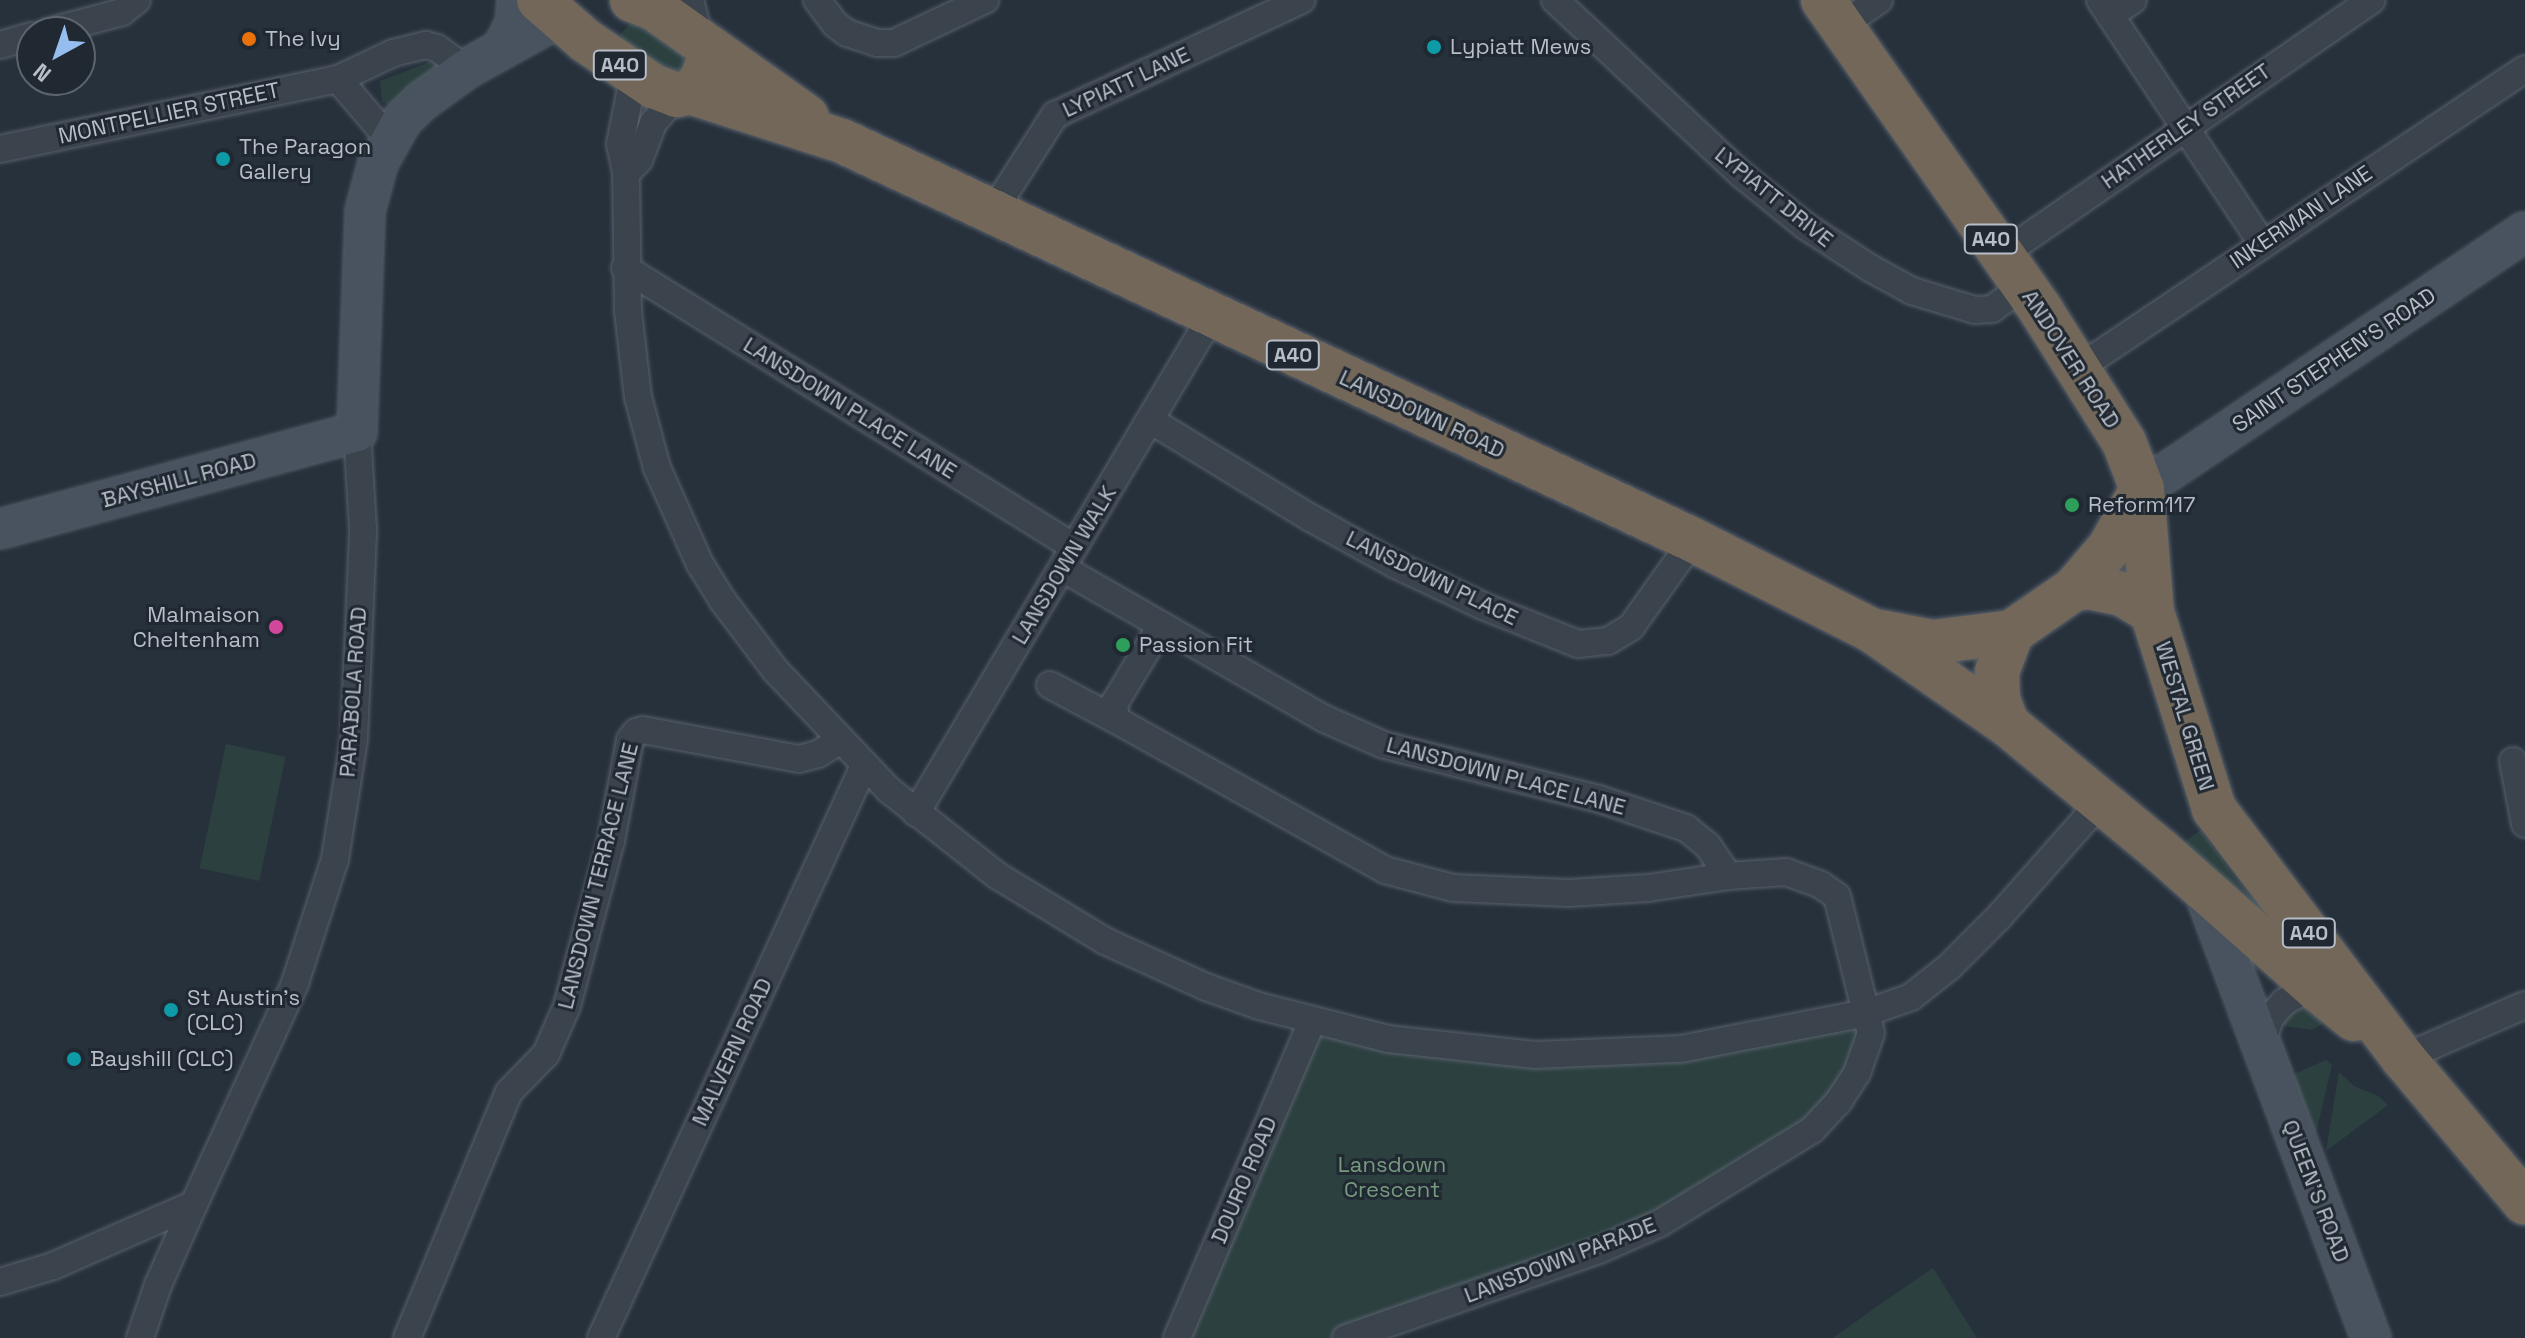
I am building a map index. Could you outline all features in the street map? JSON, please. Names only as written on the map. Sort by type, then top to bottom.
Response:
[{"type":"highway","name":"A40","points":[[632,0],[695,20]]},
{"type":"highway","name":"ANDOVER ROAD","points":[[1832,13],[2013,270],[2124,442],[2142,489],[2152,612]]},
{"type":"highway","points":[[683,93],[701,81],[707,67],[707,51],[695,20]]},
{"type":"highway","name":"LANSDOWN ROAD","points":[[695,20],[842,141]]},
{"type":"highway","name":"A40","points":[[577,24],[653,86],[683,93]]},
{"type":"highway","name":"LANSDOWN ROAD","points":[[683,93],[842,141],[1211,317],[1693,540],[1871,630],[2007,724]]},
{"type":"highway","points":[[2142,489],[2110,547],[2074,589],[2012,632],[1997,672],[1998,699],[2007,724],[2161,851]]},
{"type":"highway","name":"WESTAL GREEN","points":[[2074,589],[2090,587],[2122,594],[2152,612],[2214,809],[2195,832],[2161,851]]},
{"type":"highway","name":"LANSDOWN ROAD","points":[[1871,630],[1933,642],[2012,632]]},
{"type":"highway","name":"A40","points":[[2214,809],[2403,1058],[2525,1203]]},
{"type":"highway","name":"A40","points":[[2161,851],[2318,990],[2403,1058]]},
{"type":"street","points":[[96,19],[122,12],[137,0]]},
{"type":"street","points":[[502,49],[515,24],[517,0]]},
{"type":"street","points":[[817,0],[835,24],[847,33],[877,43],[894,43],[985,0]]},
{"type":"street","name":"LYPIATT LANE","points":[[992,213],[1055,115],[1302,0]]},
{"type":"street","points":[[1832,13],[1879,0]]},
{"type":"street","points":[[2133,0],[2105,8],[2262,243]]},
{"type":"street","name":"HATHERLEY STREET","points":[[2013,270],[2184,126],[2372,0]]},
{"type":"street","name":"LYPIATT DRIVE","points":[[1552,1],[1760,189],[1804,225],[1870,268],[1912,291],[1975,310],[1992,309],[2013,270]]},
{"type":"street","points":[[577,24],[628,77],[631,89],[620,144],[626,173],[625,268],[638,397],[669,501],[723,601],[776,671],[839,741],[916,813],[998,876],[1105,941],[1206,987],[1312,1022],[1436,1047],[1497,1053],[1583,1055],[1681,1049],[1866,1013],[1897,1004],[1937,978],[2038,875],[2100,803]]},
{"type":"street","name":"PARABOLA ROAD","points":[[140,1338],[158,1285],[295,983],[335,859],[354,739],[363,529],[357,432],[365,211],[370,184],[390,140],[411,111],[466,69],[502,49],[577,24]]},
{"type":"street","name":"MONTPELLIER STREET","points":[[0,149],[338,79],[393,53],[426,45],[437,48],[466,69]]},
{"type":"street","name":"INKERMAN LANE","points":[[2079,368],[2525,69]]},
{"type":"street","points":[[338,79],[390,140]]},
{"type":"street","points":[[626,173],[639,160],[653,123],[683,93]]},
{"type":"street","name":"SAINT STEPHEN'S ROAD","points":[[2142,489],[2525,232]]},
{"type":"street","name":"LANSDOWN PLACE LANE","points":[[625,268],[1068,558],[1161,626],[1325,719],[1384,745],[1599,799],[1686,828],[1708,846],[1728,876]]},
{"type":"street","name":"LANSDOWN WALK","points":[[916,813],[1211,317]]},
{"type":"street","name":"LANSDOWN PLACE","points":[[1150,420],[1309,517],[1396,565],[1483,606],[1578,644],[1608,641],[1631,627],[1693,540]]},
{"type":"street","name":"BAYSHILL ROAD","points":[[0,529],[357,432]]},
{"type":"street","points":[[1120,722],[1114,716],[1114,704],[1161,626]]},
{"type":"street","points":[[1050,685],[1363,859],[1431,885],[1475,890],[1569,893],[1648,888],[1728,876]]},
{"type":"street","name":"LANSDOWN TERRACE LANE","points":[[407,1338],[509,1092],[546,1054],[567,1006],[611,841],[630,740],[636,732],[643,730],[799,759],[818,754],[839,741]]},
{"type":"street","points":[[2513,761],[2525,824]]},
{"type":"street","name":"MALVERN ROAD","points":[[601,1338],[864,766]]},
{"type":"street","name":"LANSDOWN PARADE","points":[[1346,1338],[1541,1271],[1660,1223],[1802,1137],[1826,1117],[1857,1073],[1871,1033],[1837,896],[1821,885],[1786,872],[1728,876]]},
{"type":"street","name":"QUEEN'S ROAD","points":[[2202,886],[2371,1338]]},
{"type":"street","points":[[2261,1044],[2271,1017],[2284,1002],[2298,994],[2318,990]]},
{"type":"street","points":[[2403,1058],[2525,1005]]},
{"type":"street","name":"DOURO ROAD","points":[[1177,1338],[1312,1022]]},
{"type":"street","points":[[0,1282],[53,1266],[194,1204]]},
{"type":"green space","points":[[633,20],[692,48],[678,82],[622,44],[619,36]]},
{"type":"green space","points":[[432,61],[438,68],[393,107],[382,102],[380,81]]},
{"type":"green space","points":[[226,744],[286,757],[259,881],[200,868]]},
{"type":"green space","points":[[2201,830],[2235,878],[2278,925],[2179,845]]},
{"type":"green space","points":[[2304,1004],[2324,1022],[2312,1030],[2284,1026],[2285,1014]]},
{"type":"green space","name":"Lansdown Crescent","points":[[1866,1013],[1838,1102],[1660,1223],[1346,1338],[1177,1338],[1312,1022],[1535,1055]]},
{"type":"green space","points":[[2326,1060],[2332,1065],[2316,1133],[2287,1077]]},
{"type":"green space","points":[[2339,1072],[2354,1086],[2378,1096],[2388,1105],[2326,1151]]},
{"type":"green space","points":[[1933,1268],[1977,1338],[1833,1338],[1879,1305]]},
{"type":"place","name":"The Ivy","points":[[249,39]]},
{"type":"place","name":"Lypiatt Mews","points":[[1434,47]]},
{"type":"place","name":"The Paragon Gallery","points":[[223,159]]},
{"type":"place","name":"Reform117","points":[[2072,505]]},
{"type":"place","name":"Malmaison Cheltenham","points":[[276,627]]},
{"type":"place","name":"Passion Fit","points":[[1123,645]]},
{"type":"place","name":"St Austin's (CLC)","points":[[171,1010]]},
{"type":"place","name":"Bayshill (CLC)","points":[[74,1059]]}]
